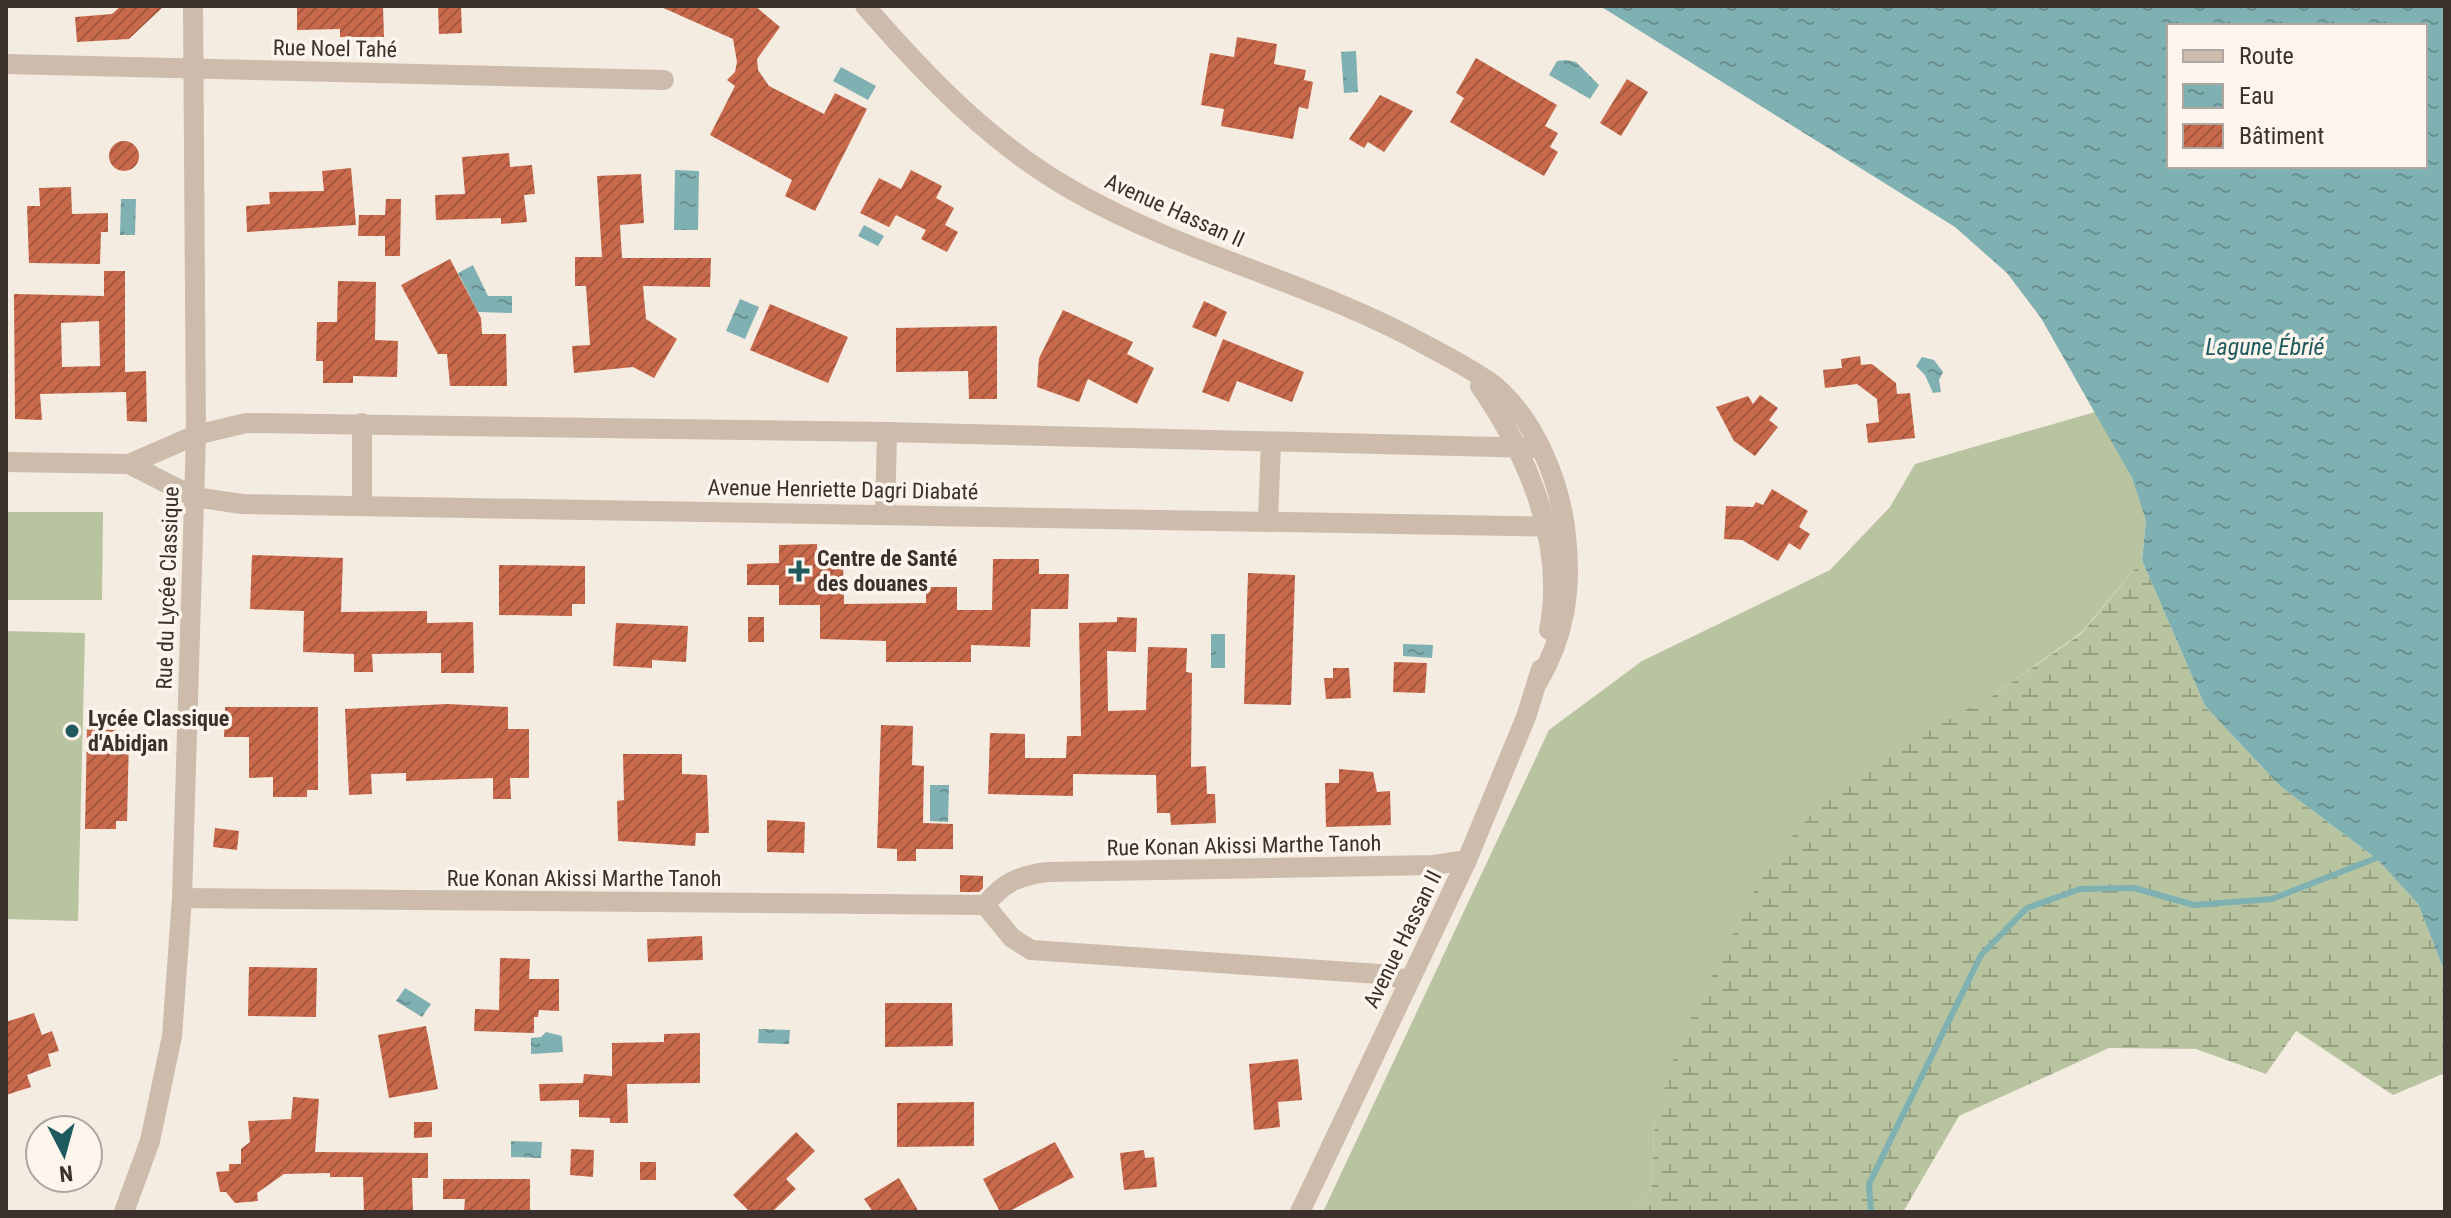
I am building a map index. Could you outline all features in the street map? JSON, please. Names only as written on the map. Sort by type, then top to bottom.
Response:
[{"type":"street","name":"Rue du Lycée Classique","points":[[124,1212],[150,1141],[172,1036],[182,898],[196,435],[193,6]]},
{"type":"street","name":"Avenue Hassan II","points":[[865,6],[919,68],[977,123],[1071,189],[1136,224],[1367,315],[1469,370],[1496,387],[1517,411],[1541,448],[1555,527],[1553,612],[1538,682],[1467,860],[1300,1212]]},
{"type":"street","name":"Rue Noel Tahé","points":[[6,64],[664,80]]},
{"type":"street","name":"Avenue Hassan II","points":[[1469,370],[1518,446],[1555,527]]},
{"type":"street","name":"Avenue Henriette Dagri Diabaté","points":[[6,462],[129,464],[196,435],[246,423],[887,432],[1541,448]]},
{"type":"street","points":[[362,423],[362,506]]},
{"type":"street","points":[[885,514],[887,432]]},
{"type":"street","points":[[1268,521],[1271,442]]},
{"type":"street","name":"Avenue Henriette Dagri Diabaté","points":[[129,464],[194,497],[242,504],[1555,527]]},
{"type":"street","name":"Rue Konan Akissi Marthe Tanoh","points":[[182,898],[985,905],[1001,886],[1018,876],[1047,872],[1434,865],[1467,860]]},
{"type":"street","points":[[985,905],[1012,938],[1031,950],[1379,974],[1408,980]]},
{"type":"green space","points":[[2095,412],[2132,478],[2146,521],[2142,560],[2082,632],[1992,696],[1655,1119],[1651,1189],[1634,1212],[1323,1212],[1549,730],[1642,661],[1830,570],[1890,507],[1915,464]]},
{"type":"green space","points":[[6,512],[103,512],[102,600],[6,600]]},
{"type":"green space","points":[[2142,560],[2205,706],[2280,786],[2378,860],[2418,904],[2445,973],[2445,1073],[2393,1095],[2296,1031],[2266,1074],[2196,1049],[2109,1048],[1959,1116],[1903,1212],[1634,1212],[1651,1189],[1655,1119],[1679,1041],[1768,864],[1846,775],[1992,696],[2082,633]]},
{"type":"green space","points":[[6,631],[85,633],[78,921],[6,919]]},
{"type":"water","name":"Lagune Ébrié","points":[[1600,6],[2445,6],[2445,973],[2418,904],[2378,860],[2280,786],[2205,706],[2142,560],[2146,521],[2132,478],[2041,318],[2007,273],[1955,227]]},
{"type":"water","points":[[1356,51],[1358,92],[1344,93],[1341,52]]},
{"type":"water","points":[[1557,61],[1576,62],[1599,85],[1590,99],[1549,75]]},
{"type":"water","points":[[841,67],[876,86],[868,100],[833,81]]},
{"type":"water","points":[[675,170],[699,171],[698,230],[674,230]]},
{"type":"water","points":[[121,199],[136,199],[135,235],[120,235]]},
{"type":"water","points":[[864,225],[884,236],[878,246],[858,236]]},
{"type":"water","points":[[473,265],[488,296],[512,296],[512,313],[478,312],[458,273]]},
{"type":"water","points":[[740,299],[759,307],[745,339],[726,331]]},
{"type":"water","points":[[1922,357],[1934,360],[1943,372],[1939,380],[1941,392],[1933,393],[1925,375],[1916,366]]},
{"type":"water","points":[[1211,634],[1225,634],[1225,668],[1211,668]]},
{"type":"water","points":[[1403,644],[1433,645],[1432,658],[1403,656]]},
{"type":"water","points":[[930,785],[949,785],[948,822],[930,821]]},
{"type":"water","points":[[405,988],[431,1004],[422,1017],[396,1001]]},
{"type":"water","points":[[759,1029],[790,1030],[789,1044],[758,1043]]},
{"type":"water","points":[[546,1032],[562,1036],[563,1052],[531,1054],[531,1038],[541,1037]]},
{"type":"water","points":[[511,1141],[542,1142],[541,1158],[511,1157]]},
{"type":"building","points":[[121,6],[164,6],[129,39],[77,42],[75,17],[112,14]]},
{"type":"building","points":[[297,6],[383,6],[384,37],[340,37],[340,29],[297,30]]},
{"type":"building","points":[[438,6],[461,6],[462,33],[439,34]]},
{"type":"building","points":[[659,6],[755,6],[780,27],[757,59],[758,70],[769,86],[824,114],[835,93],[867,109],[815,211],[785,196],[792,180],[710,135],[735,86],[727,80],[735,72],[737,62],[733,39]]},
{"type":"building","points":[[1237,37],[1277,44],[1274,64],[1306,70],[1304,80],[1313,82],[1308,109],[1299,107],[1293,139],[1221,126],[1224,109],[1201,105],[1210,53],[1234,57]]},
{"type":"building","points":[[1476,58],[1557,105],[1545,126],[1558,133],[1550,147],[1558,152],[1544,176],[1450,122],[1464,98],[1456,93]]},
{"type":"building","points":[[1627,79],[1648,92],[1621,136],[1600,123]]},
{"type":"building","points":[[1380,95],[1413,111],[1384,152],[1368,142],[1364,148],[1349,139]]},
{"type":"building","points":[[124,141],[135,145],[139,156],[135,167],[124,171],[113,167],[109,156],[113,145]]},
{"type":"building","points":[[509,153],[510,167],[532,165],[535,194],[524,195],[527,222],[501,224],[501,218],[436,220],[435,195],[465,194],[462,157]]},
{"type":"building","points":[[351,168],[356,225],[247,232],[246,206],[270,204],[269,192],[324,191],[322,171]]},
{"type":"building","points":[[911,170],[942,186],[936,198],[954,208],[945,225],[958,232],[947,252],[921,239],[926,230],[896,215],[889,227],[860,213],[879,178],[901,189]]},
{"type":"building","points":[[641,174],[644,223],[620,225],[622,258],[711,258],[710,287],[643,286],[646,319],[677,339],[654,378],[633,367],[574,373],[572,346],[590,345],[586,286],[575,286],[575,257],[602,257],[597,176]]},
{"type":"building","points":[[71,187],[72,214],[108,213],[108,232],[101,232],[100,264],[29,263],[27,206],[40,206],[39,188]]},
{"type":"building","points":[[386,199],[401,199],[400,256],[385,256],[385,236],[358,236],[359,215],[385,215]]},
{"type":"building","points":[[450,259],[481,318],[482,334],[506,334],[507,386],[450,386],[447,354],[438,354],[401,285]]},
{"type":"building","points":[[104,271],[125,271],[125,372],[146,371],[147,422],[127,421],[126,392],[40,394],[42,420],[15,419],[14,294],[104,296]],"holes":[[[99,321],[100,366],[62,367],[61,323]]]},
{"type":"building","points":[[338,281],[376,282],[375,340],[398,341],[397,377],[353,376],[353,383],[323,383],[323,361],[316,361],[317,322],[337,322]]},
{"type":"building","points":[[1204,301],[1227,312],[1216,337],[1192,327]]},
{"type":"building","points":[[770,304],[848,337],[828,383],[750,350]]},
{"type":"building","points":[[1063,310],[1133,342],[1127,354],[1154,368],[1137,404],[1088,379],[1079,402],[1037,387],[1039,358]]},
{"type":"building","points":[[997,326],[997,399],[969,399],[968,371],[896,372],[896,328]]},
{"type":"building","points":[[1223,339],[1304,372],[1292,402],[1237,381],[1229,402],[1202,392]]},
{"type":"building","points":[[1860,356],[1861,365],[1872,364],[1896,383],[1897,394],[1910,393],[1915,438],[1868,443],[1866,424],[1879,422],[1877,399],[1857,384],[1825,388],[1823,370],[1842,368],[1841,359]]},
{"type":"building","points":[[1760,395],[1778,408],[1769,420],[1778,427],[1755,456],[1734,441],[1716,407],[1748,396],[1753,404]]},
{"type":"building","points":[[1772,489],[1808,511],[1799,527],[1810,534],[1800,550],[1789,543],[1778,561],[1742,540],[1724,539],[1726,506],[1753,507],[1756,502],[1763,505]]},
{"type":"building","points":[[817,544],[818,564],[843,563],[844,604],[926,603],[926,587],[957,587],[957,610],[992,610],[993,559],[1039,559],[1039,574],[1069,574],[1068,609],[1031,609],[1030,647],[971,645],[971,662],[886,662],[886,641],[820,639],[820,605],[779,605],[779,585],[747,585],[747,564],[779,563],[779,545]]},
{"type":"building","points":[[252,555],[343,558],[341,612],[427,611],[427,623],[473,622],[474,673],[441,673],[441,653],[372,654],[373,672],[354,672],[354,654],[303,652],[304,611],[250,609]]},
{"type":"building","points":[[499,565],[585,566],[585,604],[572,604],[572,616],[499,615]]},
{"type":"building","points":[[1248,573],[1295,575],[1291,705],[1244,704]]},
{"type":"building","points":[[748,617],[764,617],[764,642],[748,642]]},
{"type":"building","points":[[1117,617],[1137,618],[1136,652],[1107,651],[1108,711],[1146,710],[1148,647],[1187,648],[1186,672],[1192,673],[1191,767],[1206,766],[1207,794],[1215,794],[1216,823],[1171,825],[1170,813],[1157,813],[1156,775],[1073,774],[1073,796],[988,794],[990,733],[1025,734],[1025,758],[1066,758],[1067,736],[1081,736],[1079,623],[1117,622]]},
{"type":"building","points":[[616,623],[688,626],[686,662],[652,660],[652,668],[613,666]]},
{"type":"building","points":[[1394,662],[1427,663],[1425,693],[1393,692]]},
{"type":"building","points":[[1333,668],[1349,668],[1351,698],[1326,699],[1324,678],[1333,678]]},
{"type":"building","points":[[447,704],[508,707],[508,729],[529,729],[529,778],[510,778],[511,799],[493,799],[493,778],[406,781],[406,773],[371,774],[372,794],[349,795],[345,709]]},
{"type":"building","points":[[225,707],[318,707],[318,790],[307,790],[307,797],[273,797],[273,777],[249,778],[249,737],[224,737]]},
{"type":"building","points":[[881,725],[913,726],[912,765],[924,766],[923,823],[953,824],[953,849],[916,849],[916,861],[897,861],[897,849],[877,848]]},
{"type":"building","points":[[87,729],[116,730],[116,738],[129,739],[127,821],[116,821],[116,829],[85,829]]},
{"type":"building","points":[[623,754],[682,754],[682,774],[707,775],[709,833],[696,833],[695,846],[618,841],[617,801],[624,800]]},
{"type":"building","points":[[1339,769],[1373,772],[1377,792],[1390,791],[1391,825],[1326,827],[1325,783],[1339,783]]},
{"type":"building","points":[[767,820],[805,822],[804,853],[767,852]]},
{"type":"building","points":[[215,828],[239,831],[237,850],[213,847]]},
{"type":"building","points":[[960,875],[983,876],[983,888],[979,892],[960,892]]},
{"type":"building","points":[[702,936],[703,960],[648,962],[647,939]]},
{"type":"building","points":[[500,958],[530,959],[529,979],[559,979],[559,1011],[539,1010],[538,1017],[534,1017],[534,1033],[474,1031],[475,1009],[499,1010]]},
{"type":"building","points":[[249,967],[317,968],[316,1017],[248,1016]]},
{"type":"building","points":[[885,1003],[952,1003],[953,1046],[885,1047]]},
{"type":"building","points":[[34,1013],[42,1035],[52,1031],[59,1051],[48,1054],[51,1066],[27,1075],[31,1087],[6,1095],[6,1022]]},
{"type":"building","points":[[426,1026],[438,1089],[389,1098],[378,1035]]},
{"type":"building","points":[[700,1033],[700,1083],[627,1084],[628,1123],[610,1123],[610,1118],[579,1117],[579,1100],[540,1101],[539,1084],[583,1083],[584,1074],[612,1076],[612,1043],[664,1042],[664,1034]]},
{"type":"building","points":[[1298,1059],[1302,1100],[1278,1102],[1280,1127],[1254,1130],[1249,1064]]},
{"type":"building","points":[[293,1097],[319,1099],[315,1152],[428,1153],[428,1178],[412,1178],[413,1212],[364,1212],[363,1177],[330,1177],[330,1173],[284,1174],[257,1193],[258,1201],[235,1203],[226,1192],[220,1192],[216,1172],[229,1171],[229,1164],[241,1164],[241,1149],[250,1142],[248,1121],[291,1119]]},
{"type":"building","points":[[974,1102],[974,1146],[897,1147],[897,1103]]},
{"type":"building","points":[[414,1122],[432,1122],[432,1137],[414,1138]]},
{"type":"building","points":[[796,1132],[815,1151],[786,1179],[796,1189],[772,1212],[750,1212],[733,1195]]},
{"type":"building","points":[[1055,1142],[1074,1177],[1008,1212],[1000,1212],[983,1179]]},
{"type":"building","points":[[571,1149],[594,1150],[593,1177],[570,1175]]},
{"type":"building","points":[[1144,1150],[1145,1158],[1154,1157],[1157,1187],[1124,1190],[1120,1153]]},
{"type":"building","points":[[640,1162],[656,1162],[656,1180],[640,1180]]},
{"type":"building","points":[[899,1178],[919,1212],[873,1212],[864,1199]]},
{"type":"building","points":[[443,1179],[530,1179],[530,1212],[464,1212],[465,1199],[443,1199]]},
{"type":"waterway","points":[[1871,1212],[1869,1184],[1981,955],[2027,908],[2080,889],[2134,888],[2194,905],[2272,899],[2384,855]]},
{"type":"place","name":"Centre de Santé des douanes","points":[[799,571]]},
{"type":"place","name":"Lycée Classique d'Abidjan","points":[[72,731]]}]
